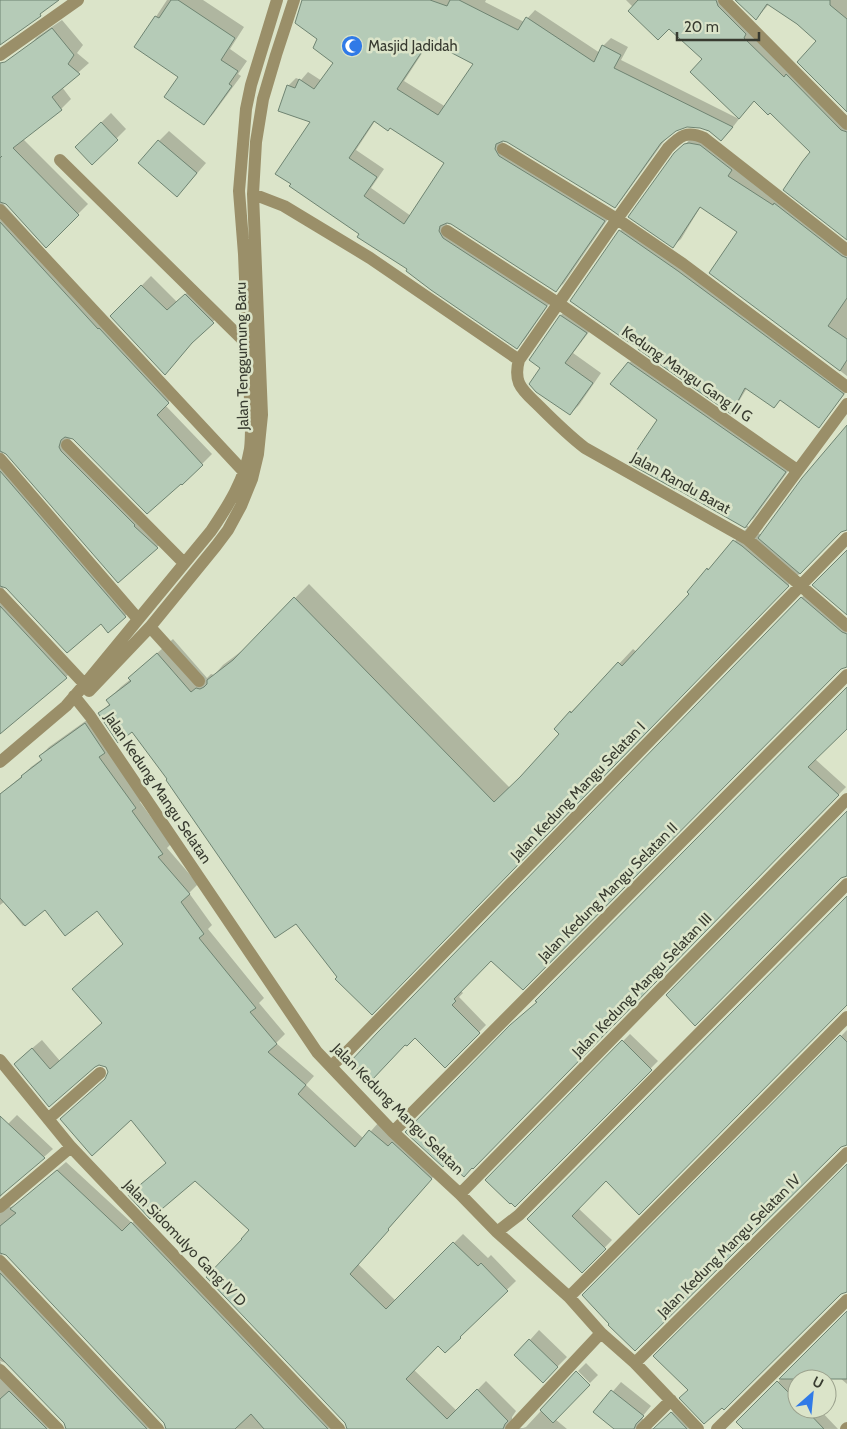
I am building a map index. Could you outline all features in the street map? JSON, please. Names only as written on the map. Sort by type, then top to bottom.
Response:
[{"type":"street","points":[[0,55],[78,0]]},
{"type":"street","name":"Jalan Tenggumung Baru","points":[[88,687],[138,619],[226,509],[244,472],[251,446],[251,425],[239,191],[246,109],[251,85],[277,0]]},
{"type":"street","name":"Jalan Tenggumung Baru","points":[[0,762],[74,702],[150,627],[228,530],[248,490],[256,466],[262,416],[254,194],[256,142],[263,99],[294,0]]},
{"type":"street","points":[[724,0],[847,124]]},
{"type":"street","points":[[254,194],[284,206],[354,248],[519,360],[668,148],[684,135],[693,134],[704,138],[847,250]]},
{"type":"street","points":[[503,149],[617,219],[683,264],[847,387]]},
{"type":"street","points":[[60,160],[248,345]]},
{"type":"street","points":[[0,210],[244,472]]},
{"type":"street","name":"Kedung Mangu Gang II G","points":[[447,231],[558,304],[797,470]]},
{"type":"street","name":"Jalan Randu Barat","points":[[519,360],[517,365],[519,383],[528,395],[566,434],[585,448],[747,539],[847,626]]},
{"type":"street","points":[[747,539],[847,404]]},
{"type":"street","points":[[67,445],[184,563]]},
{"type":"street","points":[[0,459],[138,619]]},
{"type":"street","name":"Jalan Kedung Mangu Selatan I","points":[[331,1066],[847,538]]},
{"type":"street","points":[[0,594],[88,687]]},
{"type":"street","points":[[150,627],[198,681]]},
{"type":"street","name":"Jalan Kedung Mangu Selatan II","points":[[393,1132],[847,676]]},
{"type":"street","name":"Jalan Kedung Mangu Selatan","points":[[74,702],[90,716],[317,1052],[393,1132],[460,1194],[497,1232],[569,1297],[601,1333],[634,1362],[698,1429]]},
{"type":"street","name":"Jalan Kedung Mangu Selatan III","points":[[460,1194],[847,799]]},
{"type":"street","points":[[497,1232],[519,1215],[847,884]]},
{"type":"street","points":[[569,1297],[847,1017]]},
{"type":"street","name":"Jalan Sidomulyo Gang IV D","points":[[0,1060],[71,1148],[339,1429]]},
{"type":"street","points":[[48,1119],[100,1073]]},
{"type":"street","points":[[0,1207],[71,1148]]},
{"type":"street","name":"Jalan Kedung Mangu Selatan IV","points":[[634,1362],[847,1154]]},
{"type":"street","points":[[0,1261],[158,1429]]},
{"type":"street","points":[[717,1429],[847,1300]]},
{"type":"street","points":[[512,1429],[601,1333]]},
{"type":"street","points":[[0,1370],[58,1429]]},
{"type":"street","points":[[642,1429],[671,1400]]},
{"type":"building","points":[[0,0],[59,0],[40,14],[41,16],[0,45]]},
{"type":"building","points":[[171,0],[178,0],[235,38],[221,60],[238,71],[229,84],[232,86],[204,125],[164,97],[178,77],[134,47],[155,16],[159,18]]},
{"type":"building","points":[[302,0],[430,0],[447,6],[450,0],[459,0],[518,30],[526,17],[594,62],[602,45],[621,55],[614,68],[733,127],[721,141],[709,131],[700,128],[687,127],[676,131],[661,143],[615,208],[507,142],[503,141],[496,144],[495,149],[499,156],[605,221],[556,292],[451,224],[447,223],[440,226],[439,231],[443,238],[547,306],[517,349],[431,290],[406,271],[407,269],[357,237],[359,234],[289,186],[291,184],[275,174],[310,122],[278,111],[287,85],[295,88],[299,79],[314,89],[333,63],[313,48],[317,39],[295,23]],"holes":[[[429,41],[473,64],[438,115],[397,89]],[[374,121],[388,131],[390,128],[444,163],[404,224],[364,196],[377,177],[349,158]]]},
{"type":"building","points":[[638,0],[716,0],[718,6],[746,34],[744,38],[784,77],[786,74],[841,130],[847,132],[847,240],[783,190],[810,152],[770,113],[768,115],[754,101],[739,119],[690,72],[702,59],[669,29],[658,40],[628,11]]},
{"type":"building","points":[[735,0],[830,0],[830,5],[847,19],[847,112],[797,62],[816,41],[797,24],[767,4],[756,20]]},
{"type":"building","points":[[52,28],[74,55],[68,64],[80,74],[52,97],[62,110],[13,148],[79,215],[46,248],[6,204],[0,202],[0,63],[5,62]]},
{"type":"building","points":[[101,122],[118,140],[92,165],[75,147]]},
{"type":"building","points":[[158,140],[197,173],[177,197],[138,163]]},
{"type":"building","points":[[684,144],[700,145],[732,170],[728,176],[773,205],[774,203],[847,258],[847,298],[828,326],[847,339],[847,360],[840,371],[709,273],[737,232],[700,207],[673,248],[628,217],[674,153]]},
{"type":"building","points":[[0,222],[169,403],[157,415],[203,465],[147,514],[73,439],[65,437],[61,440],[59,447],[61,451],[158,548],[118,583],[6,454],[0,451]]},
{"type":"building","points":[[619,230],[678,271],[844,394],[819,428],[780,400],[774,408],[745,388],[731,414],[638,349],[639,347],[627,341],[570,301]]},
{"type":"building","points":[[141,285],[167,310],[185,294],[214,323],[192,343],[165,375],[110,316]]},
{"type":"building","points":[[560,315],[587,333],[565,363],[593,383],[570,415],[536,392],[529,384],[540,368],[529,360]]},
{"type":"building","points":[[628,362],[786,472],[745,528],[628,463],[657,420],[610,384]]},
{"type":"building","points":[[847,425],[847,530],[841,532],[800,574],[758,538],[802,478]]},
{"type":"building","points":[[0,471],[126,617],[108,633],[101,624],[67,653],[6,588],[0,586]]},
{"type":"building","points":[[733,540],[789,586],[372,1015],[335,979],[337,977],[296,924],[275,938],[167,779],[132,732],[118,743],[98,713],[110,705],[106,700],[131,681],[128,678],[157,653],[191,692],[196,688],[204,687],[207,684],[207,680],[233,660],[294,597],[494,802],[520,777],[559,734],[554,729],[570,711],[571,713],[618,662],[622,666],[689,594],[687,592]]},
{"type":"building","points":[[847,550],[847,615],[812,585]]},
{"type":"building","points":[[801,597],[842,632],[847,634],[847,667],[841,669],[523,990],[491,961],[454,999],[456,1001],[452,1005],[480,1033],[445,1068],[415,1038],[407,1046],[405,1045],[371,1081],[350,1062],[377,1033]]},
{"type":"building","points":[[0,606],[67,678],[0,734]]},
{"type":"building","points":[[847,687],[847,729],[808,767],[839,795],[473,1169],[464,1177],[447,1162],[443,1167],[405,1132],[510,1025],[537,1002],[535,1001]]},
{"type":"building","points":[[85,723],[105,753],[99,757],[136,808],[132,811],[163,854],[158,857],[190,894],[181,902],[204,934],[199,938],[256,1008],[250,1012],[277,1044],[268,1052],[306,1085],[298,1094],[355,1147],[369,1130],[388,1146],[392,1142],[432,1179],[350,1274],[386,1309],[453,1242],[478,1266],[481,1263],[508,1291],[445,1353],[438,1346],[406,1379],[447,1419],[477,1389],[508,1421],[503,1429],[347,1429],[345,1423],[206,1277],[249,1230],[195,1181],[150,1219],[128,1195],[166,1163],[131,1120],[92,1156],[60,1119],[105,1079],[108,1072],[106,1067],[99,1065],[95,1067],[49,1107],[14,1064],[32,1048],[50,1069],[102,1023],[72,989],[123,944],[97,911],[65,936],[45,910],[25,926],[0,898],[0,794],[42,760],[39,756]]},
{"type":"building","points":[[847,811],[847,876],[841,878],[695,1026],[666,995]]},
{"type":"building","points":[[847,896],[847,1005],[639,1215],[606,1181],[572,1216],[606,1249],[582,1273],[527,1219]]},
{"type":"building","points":[[840,1035],[847,1042],[847,1145],[841,1147],[635,1351],[608,1325],[582,1295]]},
{"type":"building","points":[[622,1040],[652,1070],[515,1207],[510,1204],[485,1180]]},
{"type":"building","points":[[0,1116],[45,1158],[0,1196]]},
{"type":"building","points":[[847,1164],[847,1292],[841,1294],[724,1410],[722,1408],[704,1424],[679,1398],[688,1390],[653,1356]]},
{"type":"building","points":[[57,1170],[122,1231],[131,1222],[328,1429],[264,1429],[251,1414],[235,1429],[166,1429],[164,1423],[6,1255],[0,1253],[0,1226],[16,1213],[10,1209]]},
{"type":"building","points":[[0,1273],[147,1429],[66,1429],[64,1423],[0,1357]]},
{"type":"building","points":[[847,1311],[847,1379],[837,1379],[837,1369],[789,1369]]},
{"type":"building","points":[[529,1339],[558,1367],[543,1383],[514,1355]]},
{"type":"building","points":[[576,1371],[590,1385],[553,1423],[540,1410]]},
{"type":"building","points":[[787,1371],[787,1379],[779,1379]]},
{"type":"building","points":[[777,1381],[787,1391],[787,1419],[814,1419],[824,1429],[743,1429],[736,1422]]},
{"type":"building","points":[[611,1390],[644,1416],[634,1429],[614,1429],[593,1412]]},
{"type":"building","points":[[9,1391],[47,1429],[0,1429],[0,1399]]},
{"type":"building","points":[[671,1412],[687,1429],[653,1429]]},
{"type":"place","name":"Masjid Jadidah","points":[[352,46]]}]
